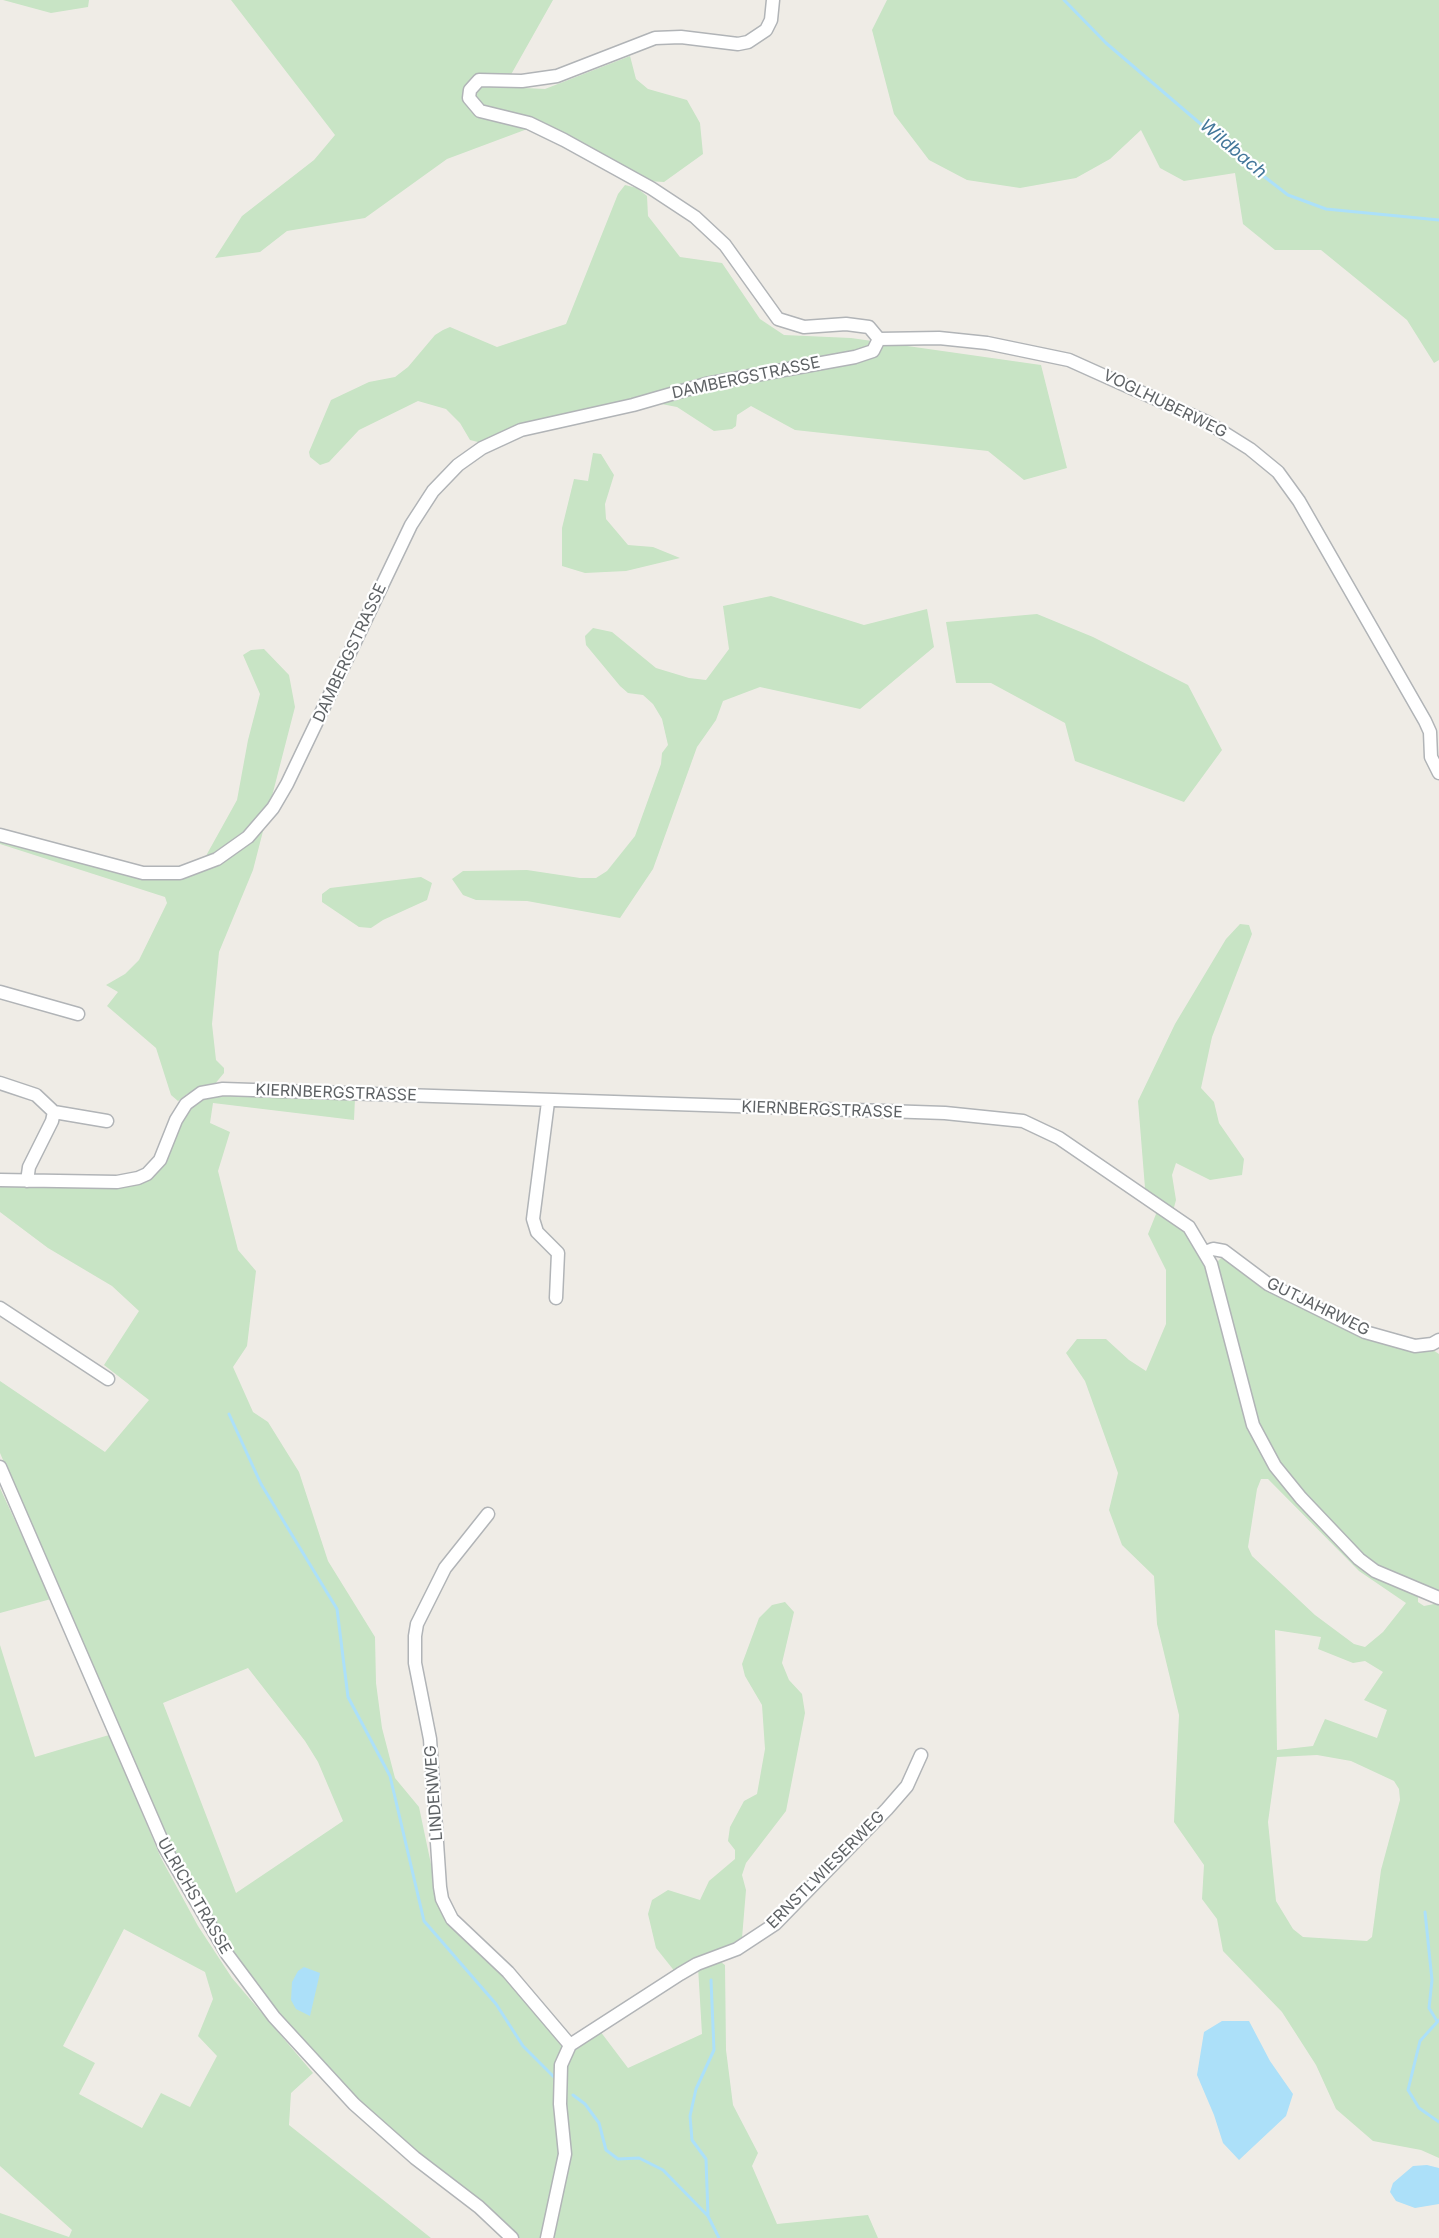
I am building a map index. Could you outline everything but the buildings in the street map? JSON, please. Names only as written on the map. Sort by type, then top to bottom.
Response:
[{"type":"street","points":[[773,0],[771,20],[766,30],[748,42],[738,44],[681,37],[655,38],[556,76],[522,81],[479,80],[470,90],[470,98],[480,111],[529,123],[564,140],[651,188],[695,217],[725,245],[778,319],[804,327],[859,324],[869,327],[879,339]]},
{"type":"street","name":"VOGLHUBERWEG","points":[[879,339],[939,338],[987,343],[1069,360],[1207,422],[1251,449],[1288,485],[1312,523],[1425,721],[1430,732],[1431,757],[1439,773]]},
{"type":"street","name":"DAMBERGSTRASSE","points":[[0,835],[143,873],[180,873],[217,859],[248,837],[273,808],[287,784],[411,525],[433,491],[458,465],[482,448],[521,430],[633,405],[706,384],[866,355],[873,351],[879,339]]},
{"type":"street","points":[[0,992],[78,1014]]},
{"type":"street","points":[[0,1083],[36,1095],[54,1112],[107,1121]]},
{"type":"street","name":"KIERNBERGSTRASSE","points":[[0,1180],[117,1182],[147,1174],[160,1160],[176,1120],[186,1104],[201,1093],[212,1090],[945,1113],[1023,1121],[1059,1138],[1189,1227],[1205,1252],[1252,1425],[1275,1466],[1301,1498],[1359,1559],[1375,1571],[1439,1598]]},
{"type":"street","points":[[548,1102],[533,1219],[537,1232],[558,1253],[556,1298]]},
{"type":"street","points":[[27,1180],[29,1167],[52,1121],[54,1112]]},
{"type":"street","name":"GUTJAHRWEG","points":[[1205,1252],[1213,1249],[1224,1251],[1268,1284],[1365,1332],[1415,1346],[1432,1344],[1439,1340]]},
{"type":"street","points":[[0,1308],[108,1379]]},
{"type":"street","name":"ULRICHSTRASSE","points":[[0,1467],[165,1848],[227,1954],[281,2025],[354,2104],[415,2158],[479,2207],[512,2238]]},
{"type":"street","name":"LINDENWEG","points":[[488,1514],[445,1568],[417,1624],[415,1636],[415,1663],[430,1739],[440,1887],[442,1899],[453,1919],[508,1972],[570,2045]]},
{"type":"street","name":"ERNSTLWIESERWEG","points":[[570,2045],[680,1974],[737,1949],[775,1924],[887,1809],[907,1785],[921,1755]]},
{"type":"street","points":[[546,2238],[566,2154],[560,2104],[561,2065],[570,2045]]},
{"type":"green space","points":[[3,0],[89,0],[88,7],[51,13]]},
{"type":"green space","points":[[231,0],[553,0],[504,87],[545,89],[630,56],[636,79],[648,89],[687,100],[700,123],[703,154],[664,182],[647,181],[538,125],[447,159],[365,218],[287,231],[260,252],[215,258],[242,216],[314,160],[335,135]]},
{"type":"green space","points":[[887,0],[1439,0],[1439,360],[1434,363],[1407,320],[1321,250],[1275,250],[1243,224],[1235,173],[1184,181],[1160,168],[1141,130],[1110,159],[1076,178],[1020,188],[967,180],[929,160],[894,114],[872,30]]},
{"type":"green space","points":[[625,185],[637,188],[647,196],[648,216],[680,257],[722,263],[760,319],[784,335],[851,338],[1041,365],[1067,468],[1024,480],[988,451],[795,430],[751,406],[737,415],[736,426],[732,429],[714,431],[677,407],[656,403],[482,443],[470,440],[460,423],[446,409],[418,401],[359,430],[329,462],[320,465],[310,457],[309,452],[331,400],[369,382],[395,377],[408,367],[435,335],[443,330],[450,327],[497,347],[566,324],[618,194]]},
{"type":"green space","points":[[593,453],[601,454],[614,475],[605,504],[606,519],[628,545],[653,547],[680,558],[626,571],[585,573],[562,566],[562,528],[574,479],[588,481]]},
{"type":"green space","points":[[771,596],[864,625],[927,609],[934,647],[860,709],[760,687],[723,701],[716,720],[697,747],[653,869],[620,918],[527,901],[476,900],[463,895],[452,879],[463,871],[527,870],[580,878],[596,878],[607,871],[635,836],[661,764],[662,753],[668,745],[662,719],[653,704],[643,695],[628,693],[620,686],[586,645],[585,636],[593,628],[612,632],[656,668],[689,678],[706,680],[729,649],[723,606]]},
{"type":"green space","points":[[1037,614],[1093,637],[1188,685],[1222,750],[1184,802],[1075,761],[1065,723],[991,683],[956,683],[946,622]]},
{"type":"green space","points":[[264,649],[289,675],[295,707],[253,870],[219,952],[212,1024],[216,1060],[224,1068],[224,1073],[214,1085],[187,1094],[178,1101],[171,1095],[156,1048],[107,1006],[118,992],[106,985],[125,974],[139,960],[167,903],[165,897],[0,844],[0,840],[138,876],[164,880],[197,872],[237,800],[248,740],[260,694],[243,655],[251,650]]},
{"type":"green space","points":[[421,877],[432,883],[427,900],[371,928],[359,927],[322,902],[322,894],[330,888]]},
{"type":"green space","points":[[1240,924],[1249,925],[1252,934],[1212,1037],[1201,1088],[1214,1102],[1219,1123],[1244,1159],[1242,1175],[1210,1180],[1176,1163],[1172,1175],[1176,1200],[1172,1215],[1188,1230],[1203,1257],[1244,1413],[1334,1540],[1418,1596],[1418,1602],[1424,1606],[1439,1603],[1439,2158],[1421,2150],[1373,2141],[1336,2109],[1316,2065],[1282,2012],[1223,1951],[1217,1919],[1202,1899],[1204,1865],[1174,1822],[1179,1715],[1157,1624],[1154,1576],[1122,1545],[1109,1510],[1118,1473],[1085,1381],[1066,1353],[1077,1339],[1106,1339],[1129,1360],[1146,1371],[1166,1324],[1166,1270],[1148,1234],[1156,1214],[1145,1188],[1138,1101],[1175,1024],[1226,939]],"holes":[[[1261,1479],[1268,1479],[1359,1571],[1406,1603],[1383,1632],[1365,1647],[1354,1644],[1315,1615],[1252,1556],[1248,1547],[1257,1489]],[[1275,1630],[1321,1637],[1318,1649],[1353,1663],[1365,1661],[1383,1672],[1364,1700],[1387,1710],[1377,1738],[1325,1719],[1313,1746],[1277,1750]],[[1317,1755],[1351,1761],[1394,1781],[1399,1789],[1400,1800],[1381,1870],[1372,1937],[1367,1941],[1303,1937],[1293,1929],[1276,1901],[1268,1822],[1277,1757]]]},
{"type":"green space","points":[[214,1095],[355,1098],[354,1120],[213,1103],[210,1123],[230,1132],[218,1171],[238,1250],[256,1271],[247,1346],[233,1367],[253,1412],[268,1422],[299,1472],[328,1561],[375,1637],[376,1683],[382,1728],[395,1778],[419,1807],[440,1907],[566,2046],[600,2031],[628,2068],[702,2034],[698,1967],[718,1960],[725,1965],[726,2050],[733,2105],[758,2153],[752,2166],[777,2224],[868,2215],[878,2238],[517,2238],[377,2120],[331,2073],[265,1998],[236,1959],[166,1839],[0,1453],[0,1381],[105,1452],[149,1400],[104,1365],[139,1311],[112,1286],[48,1248],[0,1212],[0,1184],[144,1180],[186,1110],[204,1098]],"holes":[[[248,1668],[305,1741],[318,1762],[343,1821],[236,1893],[163,1703]]]},
{"type":"green space","points":[[1222,1257],[1303,1305],[1430,1348],[1439,1354],[1439,1594],[1373,1565],[1344,1540],[1285,1472],[1257,1427],[1216,1263]]},
{"type":"green space","points":[[0,1488],[51,1599],[0,1613]]},
{"type":"green space","points":[[785,1602],[794,1612],[782,1663],[789,1680],[802,1694],[805,1713],[786,1811],[746,1863],[742,1875],[746,1890],[742,1938],[737,1944],[676,1973],[656,1948],[648,1914],[652,1900],[668,1890],[700,1900],[709,1881],[735,1859],[735,1850],[728,1841],[730,1827],[744,1801],[757,1794],[765,1749],[762,1705],[745,1676],[742,1664],[759,1618],[772,1605]]},
{"type":"green space","points":[[0,1645],[35,1757],[109,1735],[161,1858],[198,1926],[232,1978],[313,2073],[291,2093],[289,2125],[431,2238],[0,2238],[0,2213],[69,2237],[72,2230],[0,2166]],"holes":[[[124,1929],[205,1972],[213,1999],[198,2036],[217,2056],[190,2107],[161,2093],[142,2128],[79,2094],[95,2063],[63,2046]]]},
{"type":"water","points":[[304,1967],[320,1973],[310,2016],[296,2009],[291,2000],[292,1982],[298,1971]]},
{"type":"water","points":[[1222,2021],[1249,2021],[1270,2061],[1293,2094],[1286,2116],[1239,2160],[1223,2143],[1197,2075],[1204,2032]]},
{"type":"water","points":[[1427,2165],[1439,2168],[1439,2204],[1415,2208],[1396,2201],[1390,2192],[1393,2183],[1413,2166]]},
{"type":"waterway","name":"Wildbach","points":[[1064,0],[1106,43],[1244,161],[1288,195],[1326,209],[1439,220]]},
{"type":"waterway","points":[[229,1414],[261,1484],[337,1609],[348,1697],[390,1776],[424,1921],[496,2004],[523,2046],[556,2079]]},
{"type":"waterway","points":[[1425,1912],[1432,1980],[1429,2008],[1437,2021]]},
{"type":"waterway","points":[[711,1980],[714,2050],[696,2089],[690,2116],[692,2140],[706,2159],[708,2216],[719,2238]]},
{"type":"waterway","points":[[1439,2020],[1420,2041],[1408,2090],[1419,2108],[1439,2122]]},
{"type":"waterway","points":[[573,2095],[585,2104],[599,2123],[606,2150],[618,2159],[639,2158],[663,2170],[708,2216]]}]
